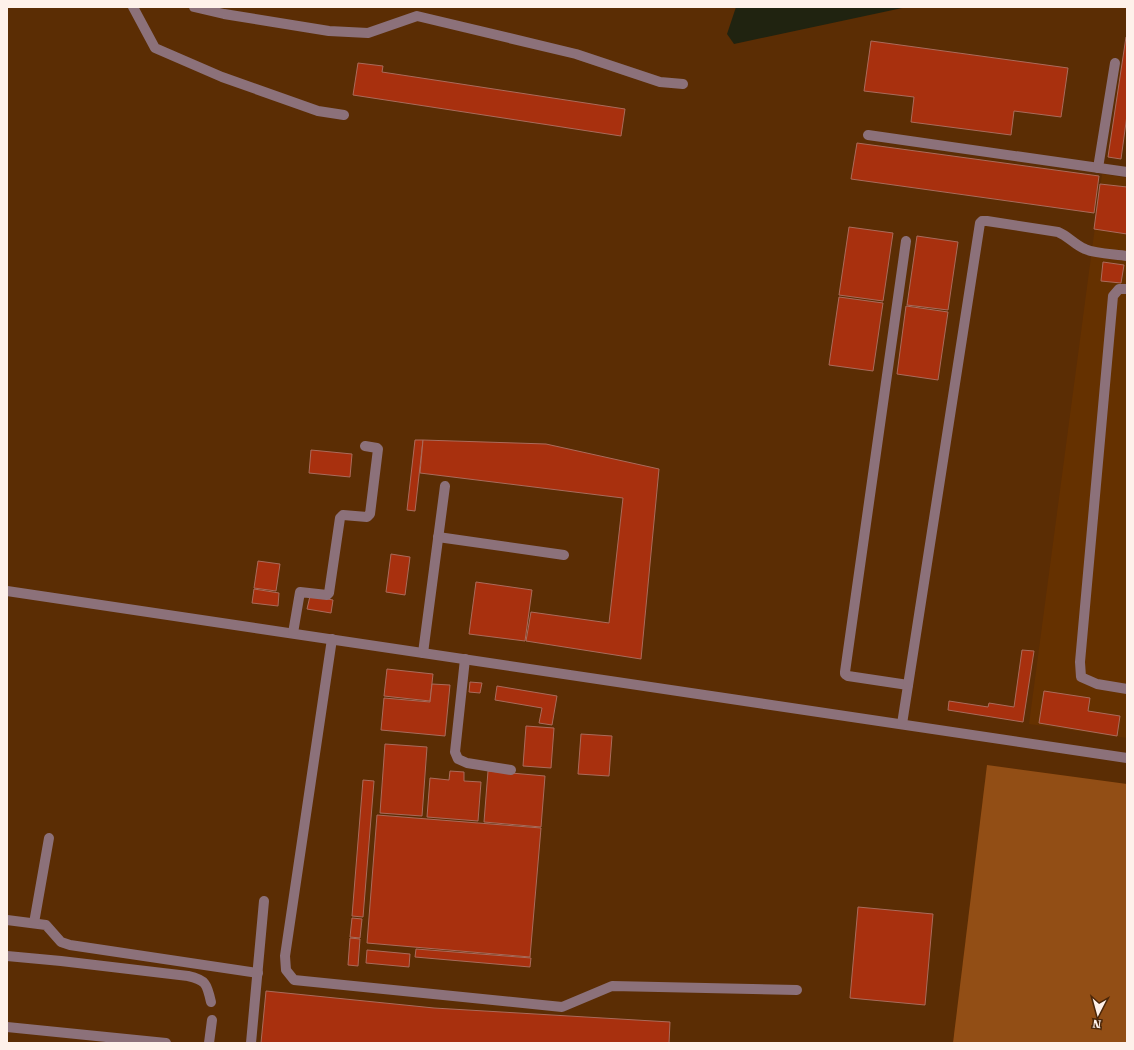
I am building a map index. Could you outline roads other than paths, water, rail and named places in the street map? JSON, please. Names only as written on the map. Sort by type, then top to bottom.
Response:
[{"type":"street","points":[[133,7],[155,48],[222,77],[318,111],[344,114]]},
{"type":"street","points":[[194,7],[224,14],[329,31],[368,33],[417,16],[576,54],[660,82],[683,84]]},
{"type":"street","points":[[1098,168],[1114,63]]},
{"type":"street","points":[[868,135],[1127,172]]},
{"type":"street","points":[[902,724],[980,223],[982,221],[987,221],[1058,232],[1090,251],[1127,256]]},
{"type":"street","points":[[906,241],[845,674],[848,676],[908,684]]},
{"type":"street","points":[[1127,289],[1119,289],[1113,296],[1080,662],[1081,677],[1097,684],[1127,689]]},
{"type":"street","points":[[293,633],[300,592],[327,595],[329,593],[341,516],[367,517],[370,514],[378,448],[365,446]]},
{"type":"street","points":[[423,653],[445,486]]},
{"type":"street","points":[[438,537],[564,555]]},
{"type":"street","points":[[7,591],[1127,758]]},
{"type":"street","points":[[332,639],[285,956],[286,970],[294,980],[562,1007],[612,986],[797,990]]},
{"type":"street","points":[[465,659],[455,752],[458,759],[467,764],[510,770]]},
{"type":"street","points":[[34,923],[49,838]]},
{"type":"street","points":[[251,1043],[264,901]]},
{"type":"street","points":[[7,920],[46,925],[61,942],[70,945],[258,973]]},
{"type":"street","points":[[7,956],[199,978],[208,986],[211,1002]]},
{"type":"street","points":[[209,1043],[212,1020]]},
{"type":"street","points":[[7,1027],[96,1040],[166,1043]]}]
